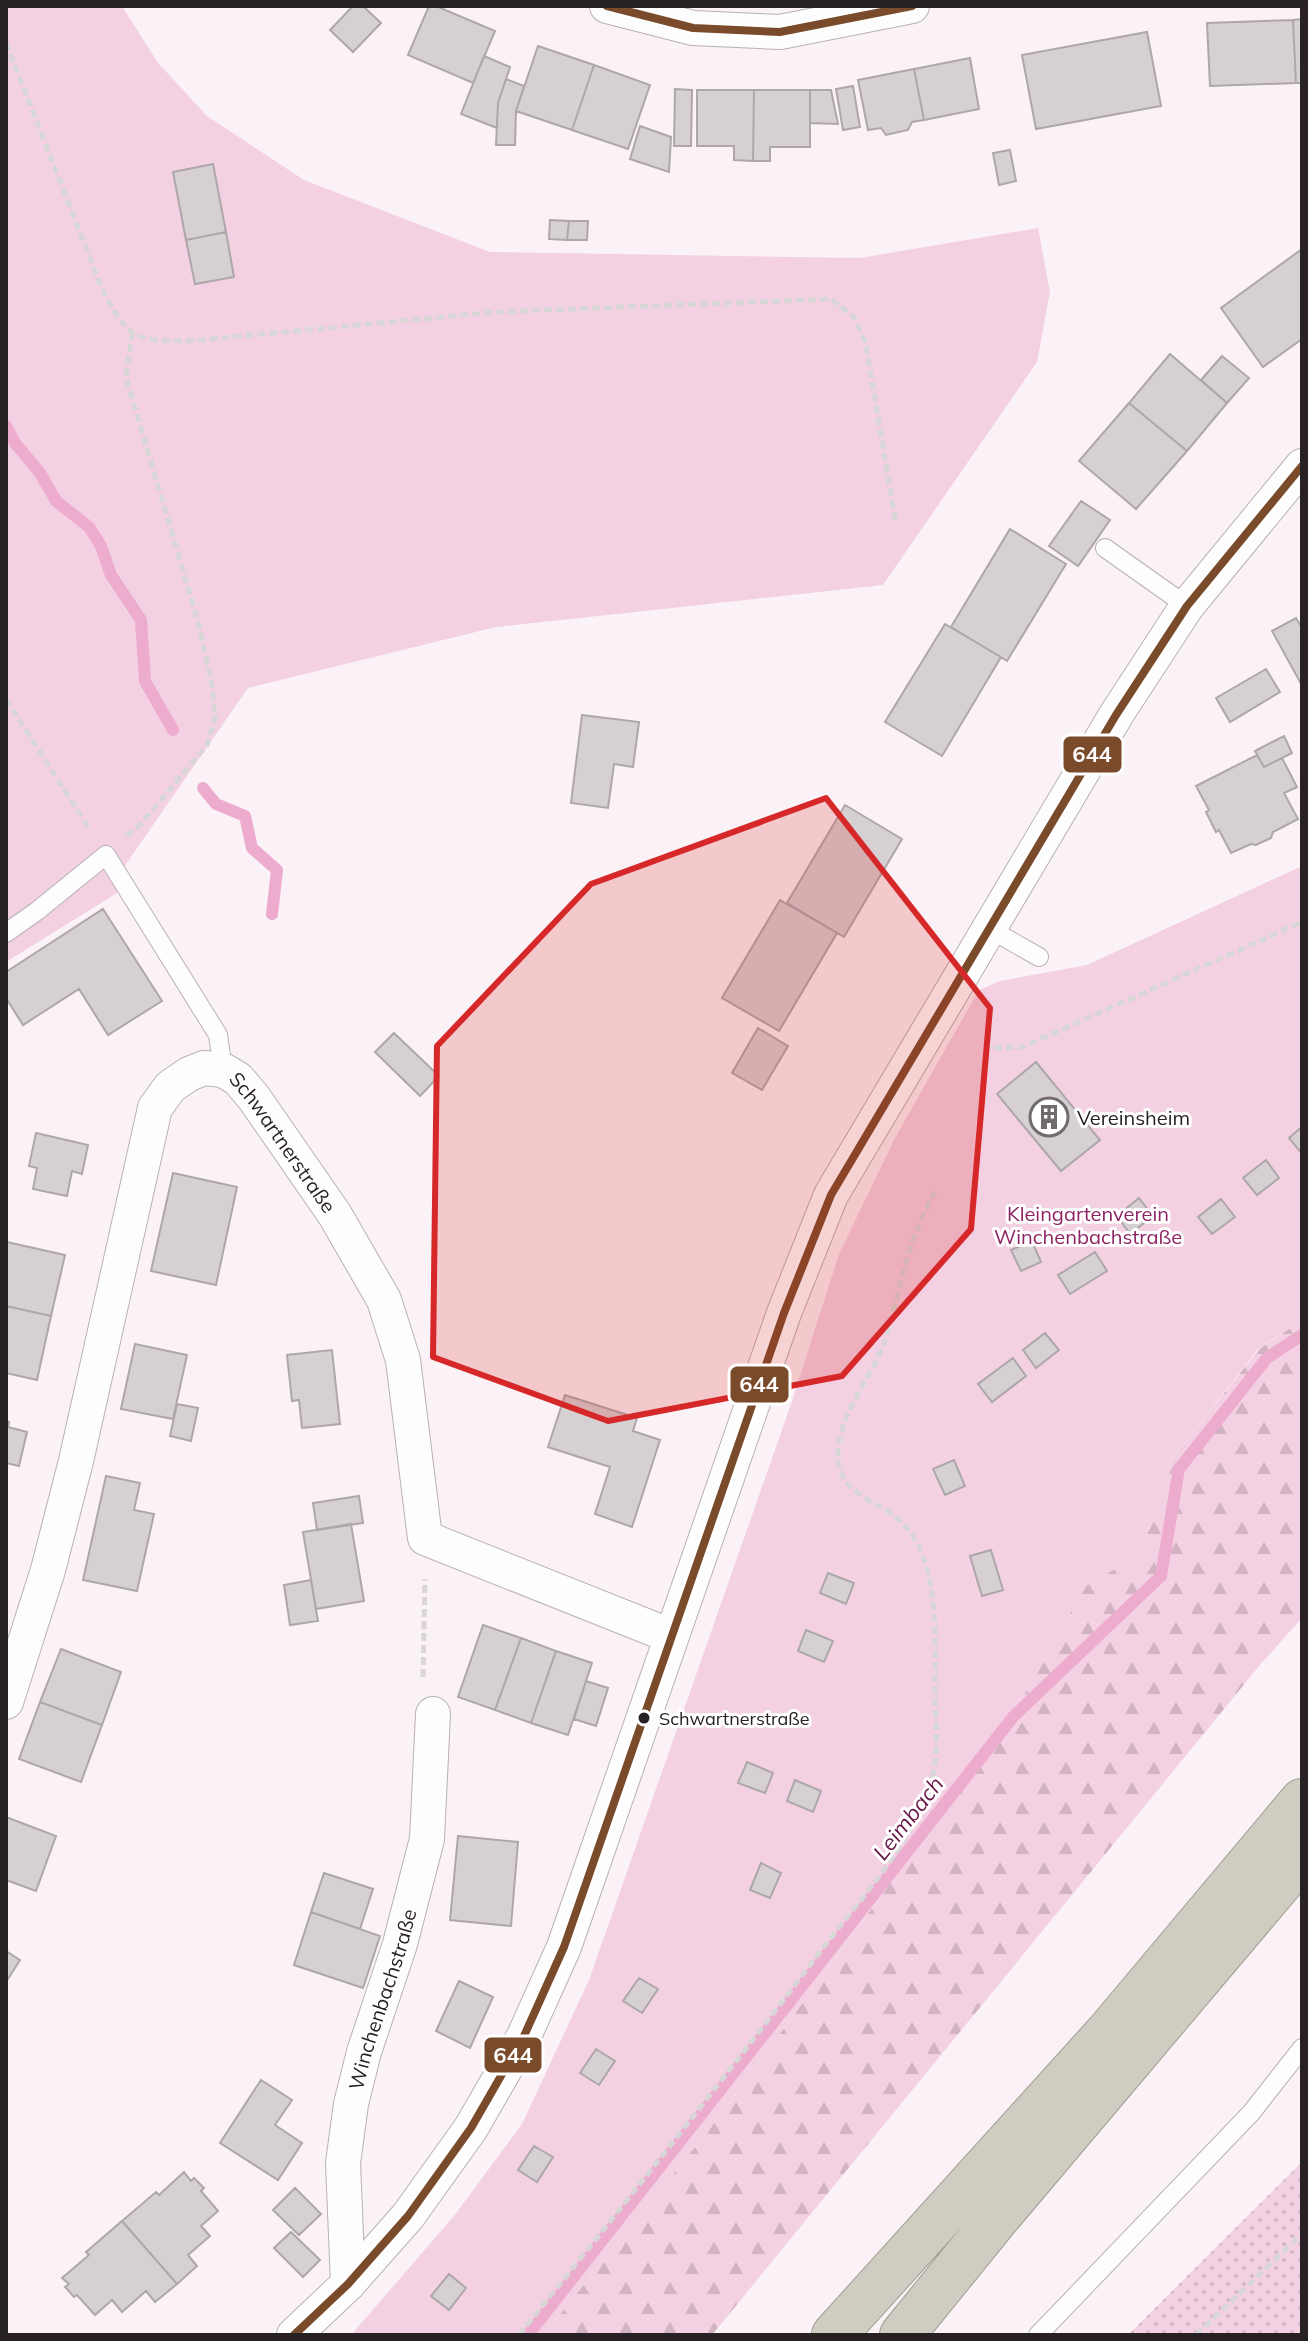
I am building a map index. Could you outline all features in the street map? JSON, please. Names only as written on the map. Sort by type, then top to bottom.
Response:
[{"type":"highway","points":[[834,2335],[1109,2031],[1302,1801]]},
{"type":"highway","points":[[902,2335],[1302,1857]]},
{"type":"street","points":[[607,6],[693,28],[780,32],[912,6]]},
{"type":"street","points":[[294,2335],[348,2284],[417,2204],[471,2128],[524,2036],[564,1947],[784,1313],[831,1195],[1116,715],[1187,606],[1302,466]]},
{"type":"street","name":"Schwartnerstraße","points":[[6,1702],[48,1570],[76,1461],[155,1108],[170,1087],[204,1068],[223,1070],[238,1079],[335,1215],[384,1300],[403,1360],[425,1538]]},
{"type":"street","points":[[425,1538],[671,1636]]},
{"type":"street","name":"Winchenbachstraße","points":[[348,2284],[343,2163],[351,2104],[364,2052],[400,1944],[427,1839],[433,1714]]},
{"type":"lane","points":[[1105,548],[1187,606]]},
{"type":"lane","points":[[6,933],[106,855],[218,1035],[223,1070]]},
{"type":"lane","points":[[988,928],[1039,957]]},
{"type":"lane","points":[[1038,2335],[1251,2113],[1302,2048]]},
{"type":"path","points":[[6,43],[102,289],[119,321],[132,334],[166,341],[190,341],[495,312],[831,299],[854,317],[865,341],[896,524]]},
{"type":"path","points":[[132,334],[126,377],[199,625],[212,685],[215,718],[207,745],[139,826]]},
{"type":"path","points":[[6,699],[106,855]]},
{"type":"path","points":[[994,1048],[1023,1047],[1302,922]]},
{"type":"path","points":[[519,2335],[790,1992],[896,1852],[922,1810],[933,1776],[937,1742],[935,1658],[928,1576],[918,1542],[905,1524],[846,1484],[839,1466],[839,1446],[845,1420],[885,1342],[914,1236],[937,1189]]},
{"type":"path","points":[[425,1538],[423,1688],[433,1714]]},
{"type":"path","points":[[1196,2335],[1302,2234]]},
{"type":"highlighted area","points":[[826,798],[990,1008],[971,1229],[842,1376],[608,1421],[433,1357],[437,1046],[591,884]]},
{"type":"green space","points":[[6,6],[122,6],[158,63],[207,116],[304,180],[490,252],[860,258],[1038,228],[1050,292],[1037,362],[883,585],[496,627],[248,688],[124,867],[117,893],[6,962]]},
{"type":"green space","name":"Kleingartenverein Winchenbachstraße","points":[[1302,866],[1302,1320],[1258,1349],[1171,1460],[1140,1554],[1086,1586],[1007,1724],[715,2122],[543,2335],[351,2335],[454,2216],[522,2124],[589,1980],[791,1404],[839,1254],[895,1138],[979,990],[1000,981],[1087,965]]},
{"type":"green space","points":[[1302,1320],[1302,1618],[1260,1665],[712,2335],[543,2335],[715,2122],[1007,1724],[1086,1586],[1140,1554],[1171,1460],[1259,1349]]},
{"type":"green space","points":[[1302,2162],[1302,2335],[1128,2335]]},
{"type":"building","points":[[353,6],[363,6],[381,23],[353,52],[330,30]]},
{"type":"building","points":[[429,6],[436,6],[495,31],[473,83],[408,55]]},
{"type":"building","points":[[1302,19],[1302,83],[1296,83],[1293,20]]},
{"type":"building","points":[[1293,20],[1296,83],[1210,86],[1207,23]]},
{"type":"building","points":[[1147,32],[1161,106],[1036,129],[1022,55]]},
{"type":"building","points":[[538,46],[594,65],[572,130],[516,111]]},
{"type":"building","points":[[484,56],[510,67],[498,103],[497,128],[461,114]]},
{"type":"building","points":[[970,58],[979,109],[924,120],[914,69]]},
{"type":"building","points":[[594,65],[650,85],[628,149],[572,130]]},
{"type":"building","points":[[914,69],[924,120],[912,122],[908,130],[886,135],[881,128],[868,130],[858,80]]},
{"type":"building","points":[[506,79],[524,86],[516,111],[515,145],[496,145],[498,103]]},
{"type":"building","points":[[853,86],[860,127],[843,130],[836,89]]},
{"type":"building","points":[[675,89],[692,90],[691,146],[674,146]]},
{"type":"building","points":[[697,90],[754,90],[753,161],[734,160],[734,146],[697,146]]},
{"type":"building","points":[[754,90],[810,90],[810,147],[770,147],[770,161],[753,161]]},
{"type":"building","points":[[810,90],[831,90],[838,124],[810,123]]},
{"type":"building","points":[[640,126],[671,137],[669,172],[630,159]]},
{"type":"building","points":[[1010,150],[1016,181],[999,185],[993,153]]},
{"type":"building","points":[[213,164],[226,232],[186,240],[173,172]]},
{"type":"building","points":[[550,220],[569,221],[567,240],[549,239]]},
{"type":"building","points":[[569,221],[588,221],[587,240],[567,240]]},
{"type":"building","points":[[226,232],[234,277],[195,284],[186,240]]},
{"type":"building","points":[[1302,249],[1302,339],[1263,367],[1221,308]]},
{"type":"building","points":[[1170,354],[1227,403],[1187,451],[1129,403]]},
{"type":"building","points":[[1222,356],[1249,378],[1227,403],[1201,380]]},
{"type":"building","points":[[1129,403],[1187,451],[1136,509],[1079,461]]},
{"type":"building","points":[[1081,501],[1110,520],[1078,566],[1049,546]]},
{"type":"building","points":[[1010,529],[1066,564],[1007,661],[951,627]]},
{"type":"building","points":[[1296,618],[1302,628],[1300,682],[1272,631]]},
{"type":"building","points":[[945,624],[1001,657],[942,756],[885,722]]},
{"type":"building","points":[[1266,669],[1280,692],[1230,722],[1216,698]]},
{"type":"building","points":[[582,715],[639,722],[633,767],[614,764],[608,808],[571,803]]},
{"type":"building","points":[[1284,736],[1292,753],[1264,767],[1255,751]]},
{"type":"building","points":[[1257,755],[1264,767],[1282,758],[1297,787],[1284,793],[1298,819],[1273,832],[1271,838],[1231,853],[1219,830],[1216,832],[1196,786]]},
{"type":"building","points":[[845,805],[902,839],[844,937],[787,903]]},
{"type":"building","points":[[780,900],[837,933],[779,1031],[722,998]]},
{"type":"building","points":[[103,909],[162,1001],[108,1035],[79,989],[23,1025],[6,998],[6,972]]},
{"type":"building","points":[[758,1028],[788,1046],[762,1090],[732,1073]]},
{"type":"building","points":[[394,1033],[439,1076],[420,1096],[375,1052]]},
{"type":"building","name":"Vereinsheim","points":[[1036,1062],[1100,1140],[1061,1171],[997,1094]]},
{"type":"building","points":[[1302,1127],[1302,1154],[1289,1138]]},
{"type":"building","points":[[36,1133],[88,1145],[82,1174],[72,1171],[67,1196],[33,1189],[37,1168],[29,1166]]},
{"type":"building","points":[[1266,1160],[1279,1178],[1257,1195],[1243,1178]]},
{"type":"building","points":[[173,1173],[237,1187],[216,1285],[151,1271]]},
{"type":"building","points":[[1139,1198],[1153,1216],[1130,1234],[1117,1216]]},
{"type":"building","points":[[1221,1199],[1235,1217],[1212,1234],[1198,1217]]},
{"type":"building","points":[[1032,1241],[1041,1262],[1021,1271],[1011,1250]]},
{"type":"building","points":[[7,1242],[65,1255],[51,1316],[6,1306]]},
{"type":"building","points":[[1095,1252],[1107,1271],[1070,1294],[1058,1275]]},
{"type":"building","points":[[6,1306],[51,1316],[37,1380],[6,1373]]},
{"type":"building","points":[[1045,1333],[1059,1350],[1036,1368],[1023,1350]]},
{"type":"building","points":[[135,1344],[187,1355],[173,1419],[121,1409]]},
{"type":"building","points":[[332,1350],[340,1424],[302,1428],[299,1400],[292,1401],[287,1355]]},
{"type":"building","points":[[1013,1358],[1026,1376],[992,1402],[978,1384]]},
{"type":"building","points":[[565,1395],[637,1418],[633,1431],[660,1440],[632,1527],[595,1514],[610,1467],[548,1447]]},
{"type":"building","points":[[177,1404],[198,1408],[191,1441],[170,1436]]},
{"type":"building","points":[[6,1421],[9,1422],[8,1427],[27,1432],[19,1466],[6,1463]]},
{"type":"building","points":[[954,1460],[965,1486],[945,1495],[933,1469]]},
{"type":"building","points":[[106,1476],[140,1483],[134,1510],[154,1514],[137,1591],[83,1580]]},
{"type":"building","points":[[359,1496],[363,1523],[317,1530],[313,1503]]},
{"type":"building","points":[[351,1524],[364,1601],[316,1609],[303,1532]]},
{"type":"building","points":[[991,1550],[1003,1590],[982,1596],[970,1556]]},
{"type":"building","points":[[828,1573],[854,1583],[846,1604],[820,1593]]},
{"type":"building","points":[[311,1580],[318,1621],[290,1625],[284,1585]]},
{"type":"building","points":[[483,1625],[521,1638],[495,1710],[458,1697]]},
{"type":"building","points":[[806,1630],[833,1641],[824,1662],[798,1651]]},
{"type":"building","points":[[521,1638],[556,1651],[531,1723],[495,1710]]},
{"type":"building","points":[[61,1649],[121,1672],[102,1725],[40,1702]]},
{"type":"building","points":[[556,1651],[592,1663],[568,1735],[531,1723]]},
{"type":"building","points":[[586,1681],[608,1688],[596,1726],[574,1719]]},
{"type":"building","points":[[40,1702],[102,1725],[81,1782],[19,1759]]},
{"type":"building","points":[[747,1762],[773,1773],[765,1793],[738,1783]]},
{"type":"building","points":[[795,1780],[821,1791],[813,1812],[787,1801]]},
{"type":"building","points":[[6,1817],[56,1836],[36,1891],[6,1880]]},
{"type":"building","points":[[458,1836],[518,1842],[511,1926],[450,1920]]},
{"type":"building","points":[[761,1863],[781,1873],[770,1898],[750,1890]]},
{"type":"building","points":[[324,1873],[373,1889],[360,1929],[311,1912]]},
{"type":"building","points":[[311,1912],[380,1936],[363,1988],[294,1965]]},
{"type":"building","points":[[6,1951],[20,1960],[6,1982]]},
{"type":"building","points":[[639,1978],[658,1989],[642,2013],[623,2001]]},
{"type":"building","points":[[459,1981],[493,1997],[470,2048],[436,2031]]},
{"type":"building","points":[[596,2049],[615,2061],[599,2085],[580,2073]]},
{"type":"building","points":[[261,2080],[292,2100],[275,2125],[302,2143],[278,2180],[220,2143]]},
{"type":"building","points":[[534,2146],[553,2157],[537,2182],[518,2170]]},
{"type":"building","points":[[184,2172],[191,2181],[194,2178],[204,2188],[201,2191],[218,2211],[201,2226],[210,2236],[188,2255],[197,2266],[177,2284],[122,2221],[156,2192],[159,2195]]},
{"type":"building","points":[[295,2188],[321,2214],[299,2235],[273,2210]]},
{"type":"building","points":[[122,2221],[177,2284],[155,2302],[146,2291],[122,2312],[112,2300],[95,2315],[65,2287],[69,2284],[62,2278]]},
{"type":"building","points":[[291,2232],[320,2260],[303,2277],[274,2248]]},
{"type":"building","points":[[449,2274],[466,2288],[449,2310],[431,2296]]},
{"type":"waterway","points":[[6,426],[56,501],[89,527],[101,546],[111,575],[141,620],[145,681],[173,730]]},
{"type":"waterway","points":[[203,788],[216,804],[245,816],[252,848],[277,870],[272,914]]},
{"type":"waterway","name":"Leimbach","points":[[528,2335],[1013,1717],[1161,1576],[1179,1469],[1267,1358],[1302,1335]]},
{"type":"transit line","name":"644","points":[[607,6],[693,28],[780,32],[912,6]]},
{"type":"transit line","name":"644","points":[[294,2335],[348,2284],[408,2216],[471,2128],[524,2036],[564,1947],[784,1313],[831,1195],[1116,715],[1187,606],[1302,466]]},
{"type":"place","name":"Vereinsheim","points":[[1049,1117]]},
{"type":"place","name":"Schwartnerstraße","points":[[644,1718]]}]
